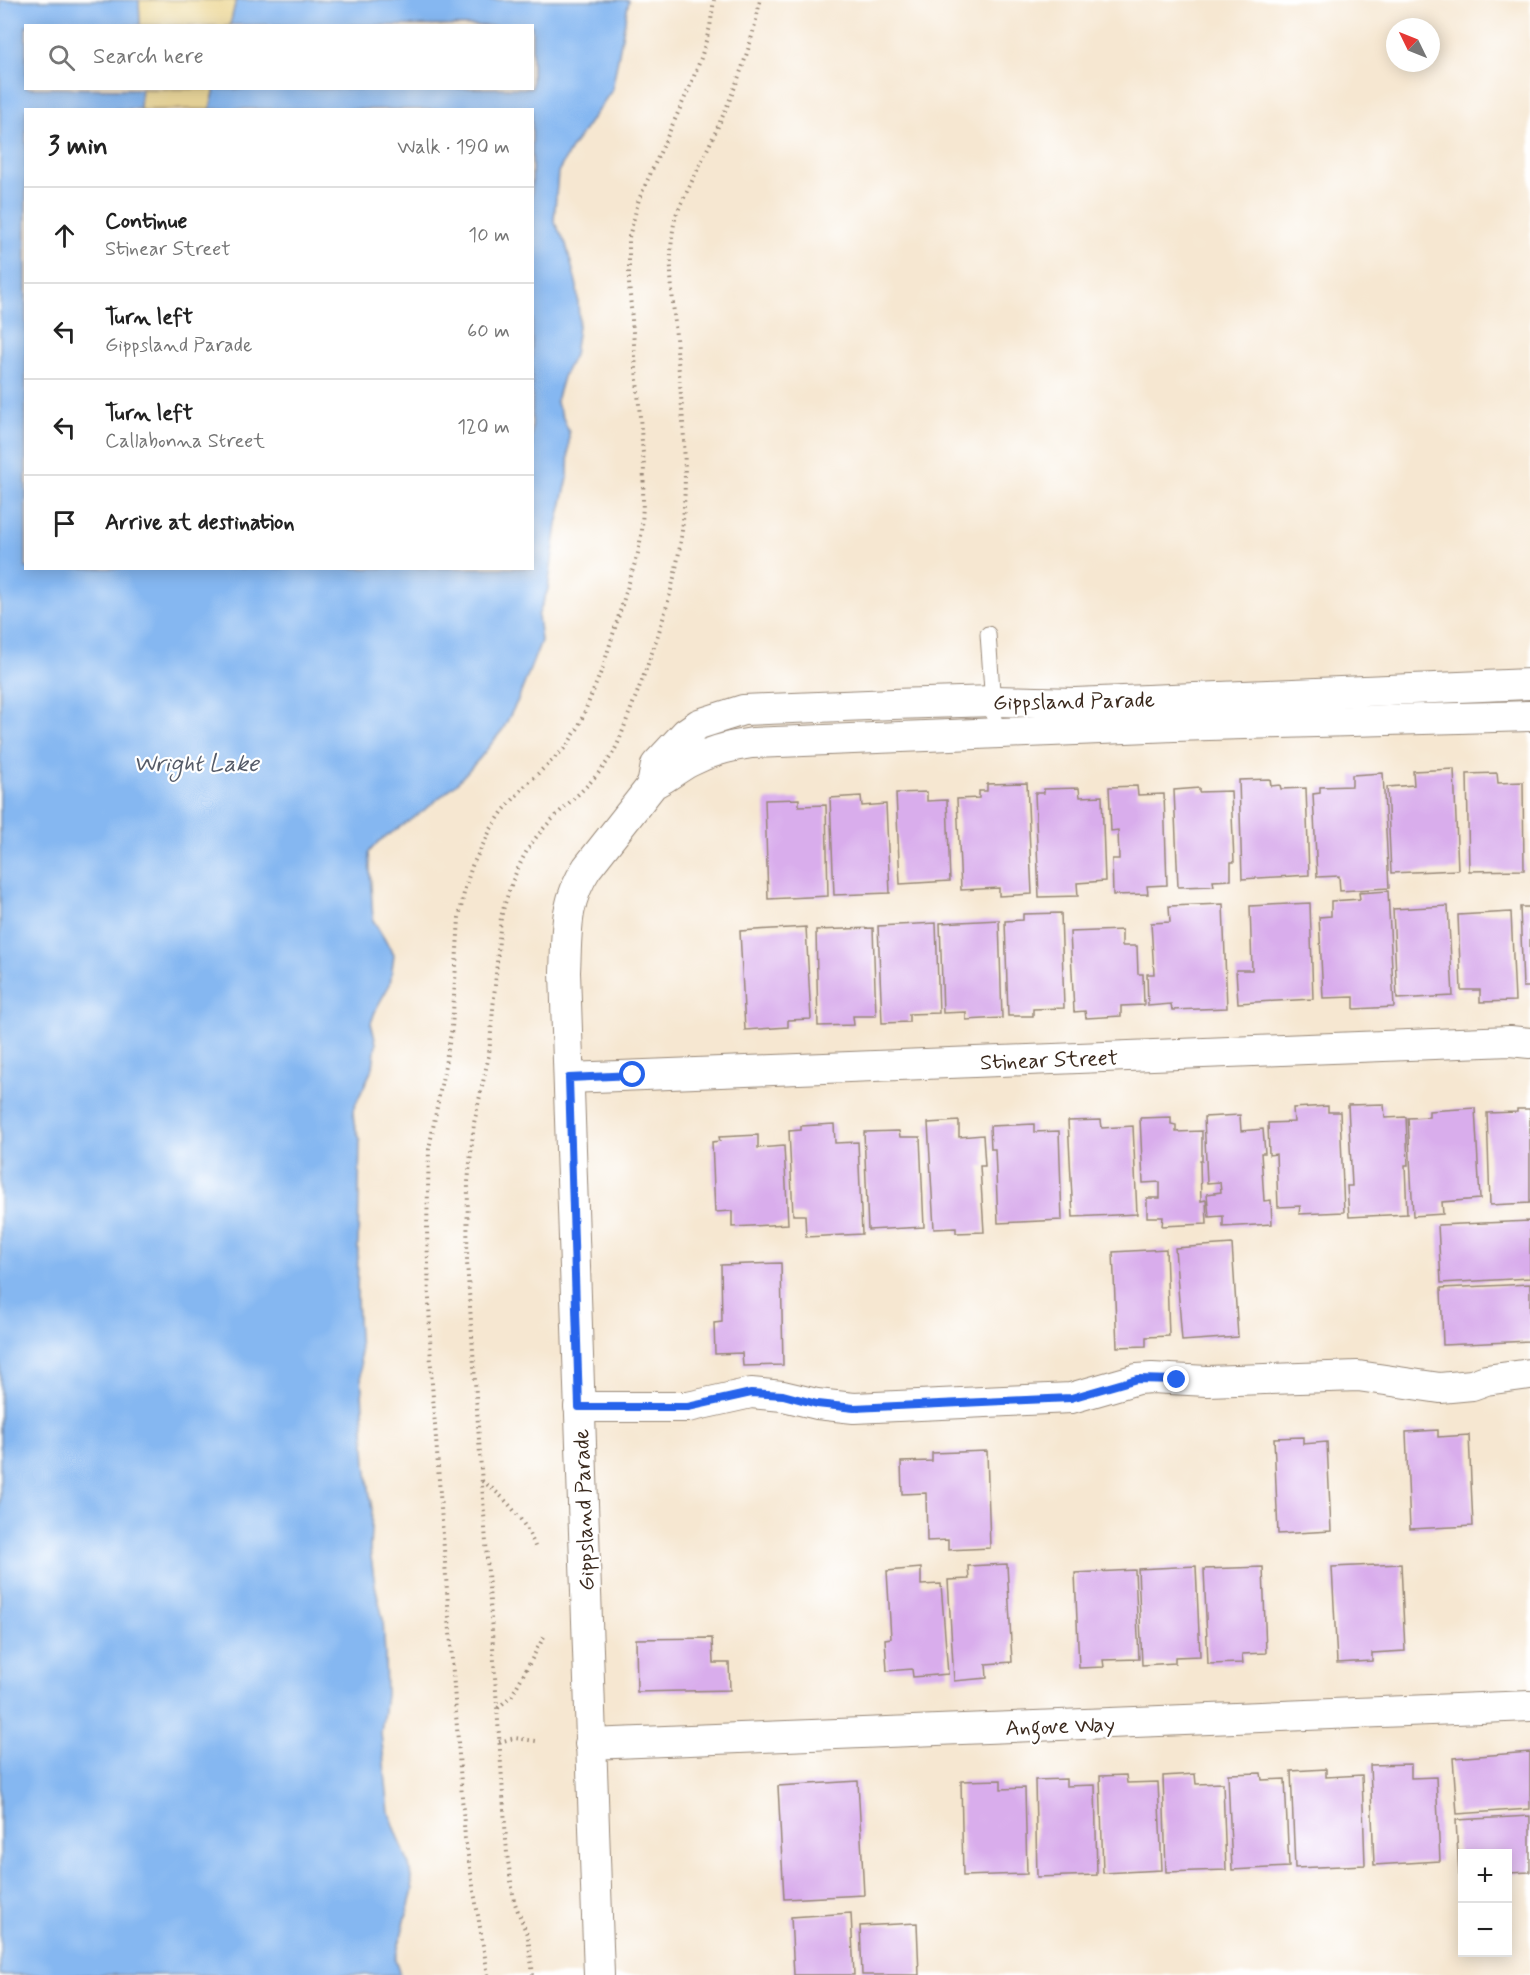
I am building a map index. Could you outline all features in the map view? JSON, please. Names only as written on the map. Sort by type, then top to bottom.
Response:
[{"type":"street","name":"Gippsland Parade","points":[[653,784],[656,765],[686,733],[699,724],[743,710],[994,702],[1075,703],[1530,684]]},
{"type":"street","name":"Gippsland Parade","points":[[599,1975],[565,972],[570,901],[586,868],[653,784],[701,756],[733,745],[995,733],[1530,716]]},
{"type":"street","name":"Stinear Street","points":[[569,1078],[1510,1041],[1530,1043]]},
{"type":"street","points":[[579,1407],[688,1407],[751,1393],[783,1395],[817,1404],[854,1408],[1071,1398],[1144,1379],[1207,1381],[1358,1376],[1440,1388],[1530,1374]]},
{"type":"street","name":"Angove Way","points":[[590,1744],[1530,1706]]},
{"type":"lane","points":[[988,634],[995,733]]},
{"type":"path","points":[[488,1975],[465,1838],[433,1393],[427,1229],[429,1149],[452,1028],[459,918],[472,866],[490,829],[503,811],[525,786],[566,747],[578,728],[603,667],[638,553],[642,531],[644,466],[629,283],[629,237],[639,199],[701,58],[710,27],[714,0]]},
{"type":"path","points":[[481,1480],[515,1512],[533,1540],[536,1549]]},
{"type":"path","points":[[497,1709],[512,1695],[545,1635]]},
{"type":"path","points":[[500,1742],[515,1738],[536,1741]]},
{"type":"sand","points":[[139,0],[236,0],[230,24],[140,24]]},
{"type":"sand","points":[[141,90],[215,90],[210,108],[140,108]]},
{"type":"water","name":"Wright Lake","points":[[0,0],[139,0],[140,24],[24,24],[24,90],[141,90],[140,108],[24,108],[24,570],[534,570],[534,108],[210,108],[215,90],[534,90],[534,24],[230,24],[236,0],[629,0],[612,90],[558,172],[554,221],[566,244],[577,286],[579,319],[574,355],[563,377],[556,401],[569,432],[568,478],[557,524],[548,589],[538,616],[541,641],[518,700],[503,729],[480,758],[456,784],[422,812],[378,842],[369,852],[373,920],[394,955],[390,984],[371,1023],[376,1043],[373,1067],[353,1110],[354,1124],[360,1139],[357,1299],[366,1465],[372,1510],[370,1550],[383,1619],[386,1695],[381,1733],[389,1812],[409,1865],[413,1890],[395,1960],[400,1975],[0,1975]]},
{"type":"building","points":[[1454,769],[1458,870],[1391,873],[1387,787],[1414,785],[1413,771]]},
{"type":"building","points":[[1383,773],[1389,888],[1340,891],[1339,876],[1317,877],[1313,794],[1320,793],[1320,787],[1352,786],[1352,775]]},
{"type":"building","points":[[1497,773],[1498,783],[1523,782],[1524,870],[1469,871],[1467,774]]},
{"type":"building","points":[[1270,779],[1271,786],[1280,785],[1281,789],[1306,788],[1309,875],[1242,879],[1239,780]]},
{"type":"building","points":[[1027,783],[1032,894],[999,896],[999,888],[961,890],[957,799],[979,798],[979,791],[987,791],[987,784]]},
{"type":"building","points":[[1137,786],[1138,795],[1164,794],[1167,885],[1147,886],[1148,894],[1113,895],[1112,859],[1119,859],[1118,830],[1111,831],[1109,787]]},
{"type":"building","points":[[1079,788],[1080,797],[1102,796],[1105,881],[1077,883],[1078,896],[1039,897],[1035,793],[1044,793],[1044,789]]},
{"type":"building","points":[[1199,788],[1199,792],[1231,791],[1234,862],[1231,862],[1231,880],[1213,881],[1214,886],[1178,887],[1174,790]]},
{"type":"building","points":[[927,792],[927,801],[947,800],[950,881],[900,884],[896,793]]},
{"type":"building","points":[[861,796],[862,806],[886,804],[890,893],[834,895],[830,798]]},
{"type":"building","points":[[799,799],[799,806],[826,805],[828,896],[768,899],[765,800]]},
{"type":"building","points":[[1388,891],[1394,1007],[1354,1009],[1354,997],[1323,998],[1319,917],[1331,916],[1331,901],[1360,899],[1359,893]]},
{"type":"building","points":[[1310,903],[1313,999],[1238,1003],[1236,970],[1252,970],[1250,906]]},
{"type":"building","points":[[1223,904],[1227,1008],[1172,1010],[1171,1004],[1148,1006],[1147,974],[1154,974],[1151,923],[1170,922],[1169,906]]},
{"type":"building","points":[[1448,906],[1453,996],[1397,999],[1393,909]]},
{"type":"building","points":[[1520,907],[1530,907],[1530,987],[1523,987]]},
{"type":"building","points":[[1511,912],[1515,1001],[1480,1002],[1480,990],[1461,990],[1458,915]]},
{"type":"building","points":[[1061,913],[1064,1008],[1033,1009],[1033,1016],[1008,1016],[1005,921],[1023,920],[1023,914]]},
{"type":"building","points":[[999,920],[1002,1018],[966,1020],[966,1012],[943,1013],[940,923]]},
{"type":"building","points":[[936,923],[939,1013],[909,1014],[909,1022],[882,1023],[878,926]]},
{"type":"building","points":[[806,927],[811,1019],[788,1020],[788,1027],[745,1030],[740,931]]},
{"type":"building","points":[[873,928],[876,1016],[853,1016],[854,1025],[818,1026],[816,930]]},
{"type":"building","points":[[1122,930],[1122,946],[1137,946],[1138,974],[1143,974],[1144,1005],[1121,1006],[1121,1016],[1086,1018],[1085,1011],[1074,1012],[1070,932]]},
{"type":"building","points":[[1384,1104],[1385,1118],[1406,1117],[1407,1214],[1349,1217],[1347,1186],[1352,1186],[1348,1105]]},
{"type":"building","points":[[1328,1106],[1328,1112],[1340,1112],[1344,1212],[1299,1214],[1300,1206],[1278,1207],[1276,1154],[1269,1155],[1268,1123],[1294,1122],[1293,1108]]},
{"type":"building","points":[[1475,1108],[1480,1199],[1442,1202],[1443,1214],[1413,1216],[1408,1118],[1429,1117],[1429,1111]]},
{"type":"building","points":[[1517,1109],[1530,1109],[1530,1203],[1490,1205],[1487,1113],[1517,1112]]},
{"type":"building","points":[[1240,1115],[1241,1131],[1263,1129],[1265,1153],[1261,1153],[1264,1201],[1271,1200],[1272,1224],[1223,1227],[1223,1216],[1209,1217],[1207,1194],[1221,1192],[1220,1182],[1207,1183],[1204,1117]]},
{"type":"building","points":[[1171,1117],[1171,1124],[1176,1125],[1176,1132],[1202,1131],[1201,1201],[1206,1200],[1207,1224],[1162,1226],[1163,1217],[1147,1217],[1147,1198],[1160,1198],[1160,1182],[1143,1183],[1140,1118]]},
{"type":"building","points":[[1101,1120],[1102,1128],[1133,1126],[1137,1214],[1073,1217],[1068,1121]]},
{"type":"building","points":[[959,1121],[959,1137],[983,1135],[985,1166],[980,1166],[984,1232],[956,1233],[956,1228],[934,1229],[928,1123]]},
{"type":"building","points":[[834,1124],[835,1143],[858,1142],[862,1234],[806,1237],[805,1215],[793,1215],[789,1131],[801,1130],[801,1126]]},
{"type":"building","points":[[1034,1124],[1034,1132],[1059,1131],[1062,1220],[998,1223],[995,1149],[991,1149],[990,1126]]},
{"type":"building","points":[[899,1131],[900,1137],[920,1137],[924,1227],[868,1230],[864,1132]]},
{"type":"building","points":[[758,1135],[758,1148],[784,1146],[788,1224],[732,1227],[732,1211],[715,1212],[712,1142],[720,1141],[719,1137]]},
{"type":"building","points":[[1530,1221],[1530,1278],[1441,1283],[1438,1225]]},
{"type":"building","points":[[1232,1244],[1238,1337],[1182,1341],[1175,1248]]},
{"type":"building","points":[[1166,1249],[1169,1336],[1146,1337],[1146,1346],[1117,1347],[1113,1252]]},
{"type":"building","points":[[781,1263],[783,1365],[743,1366],[742,1353],[715,1354],[714,1323],[722,1322],[721,1265]]},
{"type":"building","points":[[1530,1284],[1530,1341],[1443,1345],[1441,1288]]},
{"type":"building","points":[[1438,1430],[1438,1437],[1469,1435],[1473,1526],[1410,1529],[1406,1432]]},
{"type":"building","points":[[1303,1437],[1303,1444],[1327,1442],[1331,1531],[1278,1534],[1274,1438]]},
{"type":"building","points":[[987,1451],[990,1548],[948,1550],[948,1540],[927,1541],[926,1493],[902,1494],[901,1462],[932,1461],[932,1453]]},
{"type":"building","points":[[1007,1564],[1012,1662],[986,1664],[987,1678],[954,1681],[948,1580],[969,1579],[968,1566]]},
{"type":"building","points":[[1401,1564],[1405,1651],[1372,1653],[1372,1661],[1337,1663],[1332,1567]]},
{"type":"building","points":[[1196,1566],[1200,1656],[1175,1657],[1175,1663],[1142,1665],[1138,1569]]},
{"type":"building","points":[[1263,1567],[1266,1653],[1242,1654],[1243,1663],[1208,1664],[1204,1569]]},
{"type":"building","points":[[921,1568],[921,1585],[941,1584],[948,1674],[913,1677],[912,1669],[887,1671],[885,1639],[891,1638],[887,1571]]},
{"type":"building","points":[[1135,1570],[1139,1659],[1103,1660],[1104,1667],[1079,1668],[1075,1573]]},
{"type":"building","points":[[712,1638],[713,1663],[729,1663],[730,1690],[637,1692],[636,1639]]},
{"type":"building","points":[[1530,1752],[1530,1809],[1457,1814],[1453,1758]]},
{"type":"building","points":[[1411,1764],[1411,1778],[1436,1777],[1440,1861],[1374,1865],[1370,1765]]},
{"type":"building","points":[[1326,1769],[1326,1777],[1362,1775],[1365,1865],[1295,1868],[1291,1771]]},
{"type":"building","points":[[1261,1773],[1262,1780],[1285,1779],[1289,1867],[1232,1870],[1228,1774]]},
{"type":"building","points":[[1195,1774],[1196,1784],[1223,1783],[1226,1870],[1166,1872],[1163,1776]]},
{"type":"building","points":[[1126,1775],[1127,1783],[1158,1782],[1162,1870],[1103,1873],[1100,1776]]},
{"type":"building","points":[[1066,1779],[1066,1786],[1095,1785],[1097,1875],[1037,1877],[1035,1780]]},
{"type":"building","points":[[1001,1780],[1001,1789],[1025,1788],[1027,1874],[963,1876],[961,1781]]},
{"type":"building","points":[[858,1781],[864,1895],[784,1899],[778,1786]]},
{"type":"building","points":[[1530,1816],[1530,1872],[1512,1873],[1512,1849],[1458,1849],[1458,1857],[1456,1820]]},
{"type":"building","points":[[851,1913],[854,1975],[794,1975],[791,1917]]},
{"type":"building","points":[[917,1923],[919,1975],[862,1975],[860,1926]]},
{"type":"route","points":[[633,1075],[569,1078],[579,1407],[688,1407],[751,1393],[783,1395],[832,1407],[854,1408],[1071,1398],[1137,1379],[1177,1380]]}]
